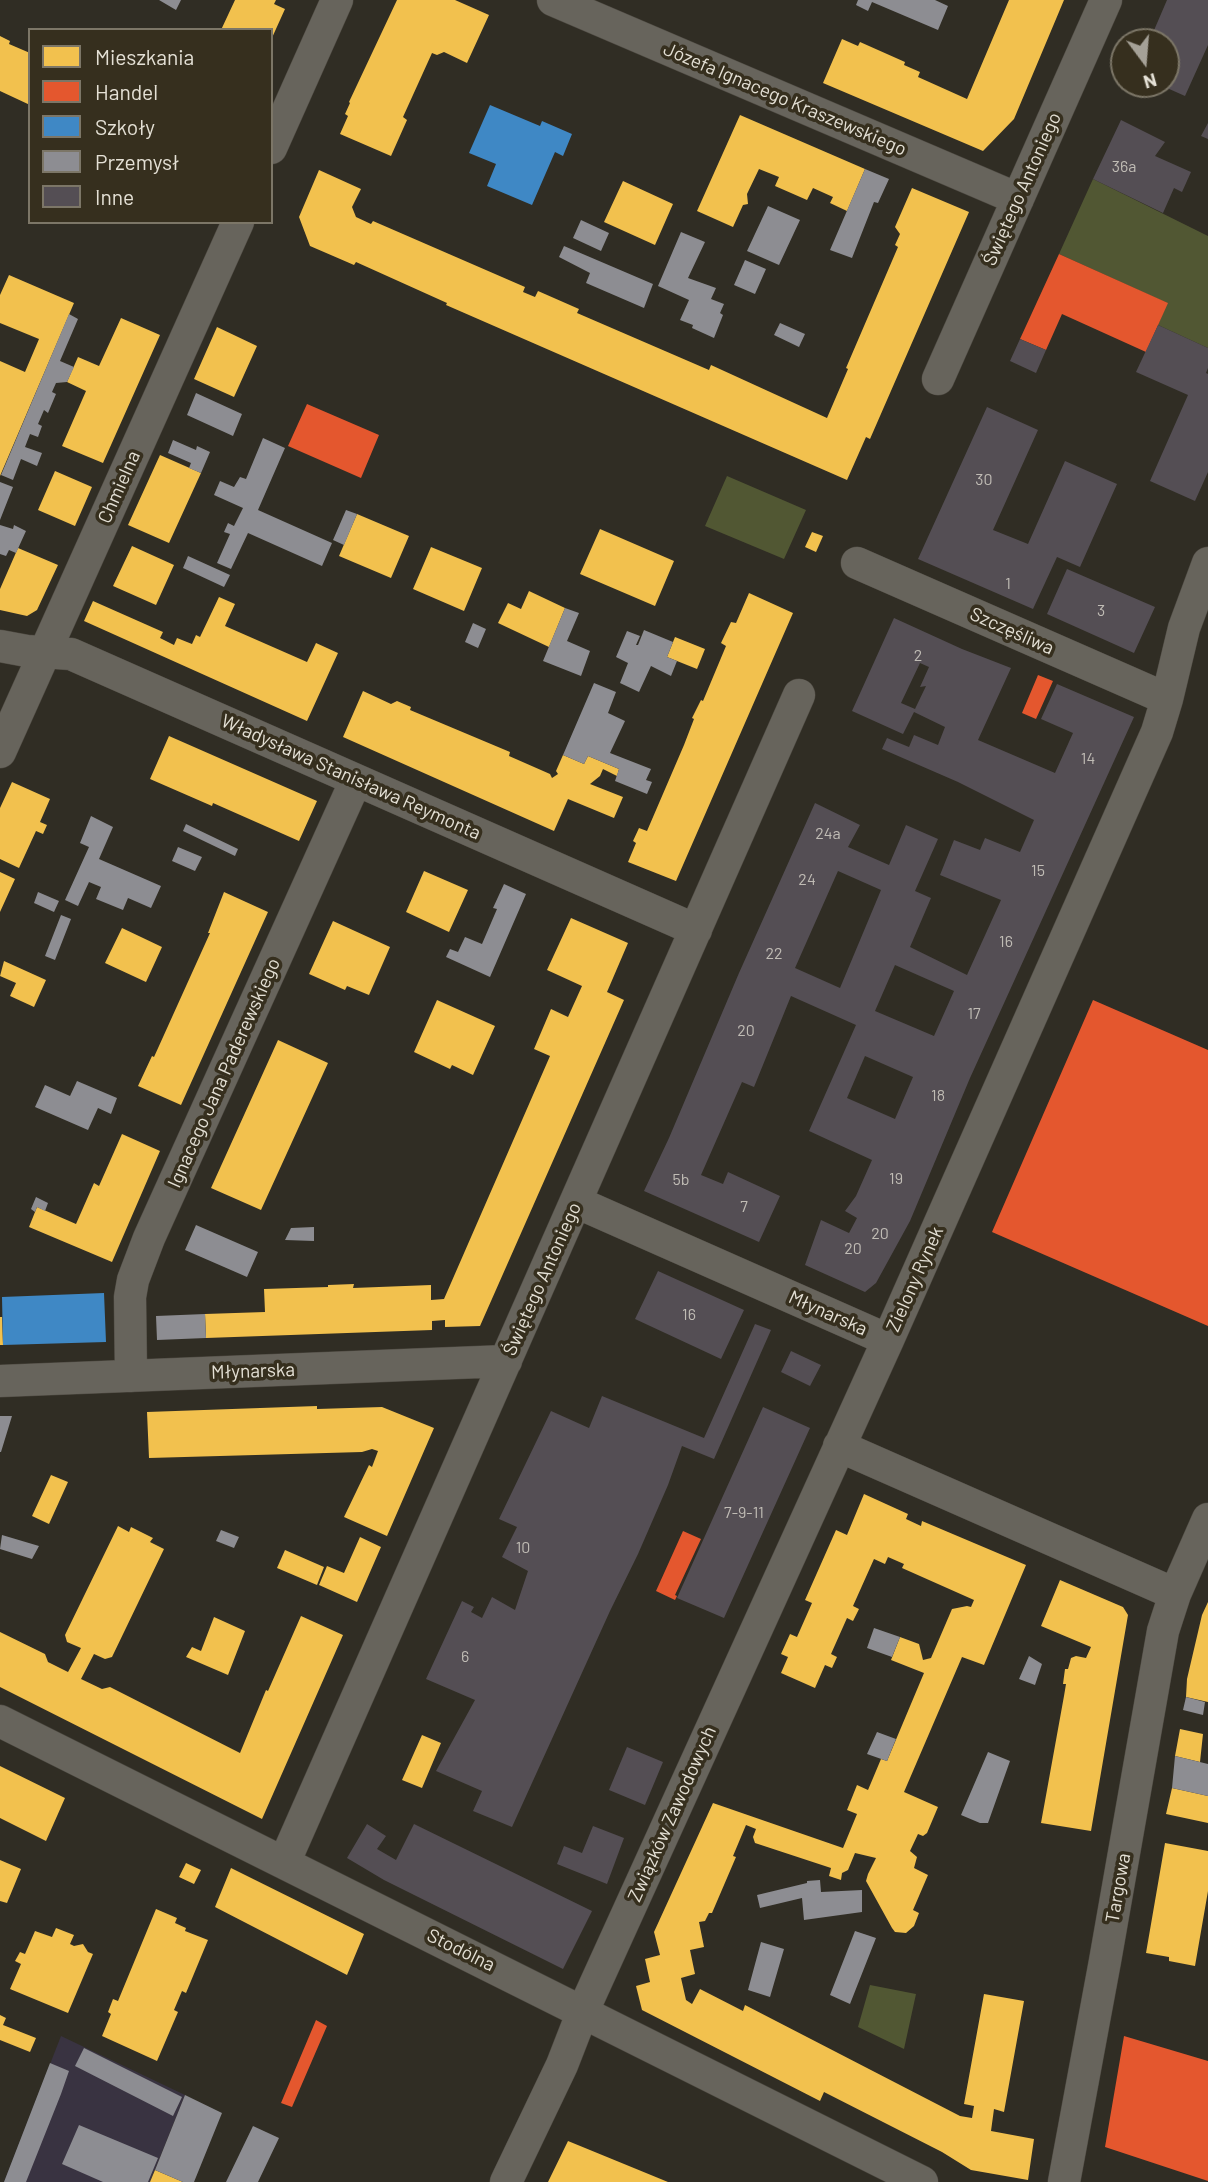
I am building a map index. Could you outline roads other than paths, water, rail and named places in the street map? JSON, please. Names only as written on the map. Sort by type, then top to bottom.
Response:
[{"type":"street","points":[[273,144],[337,0]]},
{"type":"street","name":"Józefa Ignacego Kraszewskiego","points":[[553,0],[1018,199]]},
{"type":"street","name":"Świętego Antoniego","points":[[938,379],[1106,0]]},
{"type":"street","name":"Chmielna","points":[[0,752],[237,224]]},
{"type":"street","name":"Szczęśliwa","points":[[857,563],[1167,699]]},
{"type":"street","name":"Zielony Rynek","points":[[839,1446],[1157,732],[1184,628],[1208,564]]},
{"type":"street","name":"Władysława Stanisława Reymonta","points":[[0,646],[71,654],[696,930]]},
{"type":"street","name":"Świętego Antoniego","points":[[284,1863],[799,695]]},
{"type":"street","name":"Ignacego Jana Paderewskiego","points":[[131,1376],[130,1297],[136,1271],[356,780]]},
{"type":"street","name":"Młynarska","points":[[576,1202],[888,1340]]},
{"type":"street","name":"Młynarska","points":[[0,1381],[506,1361]]},
{"type":"street","points":[[839,1446],[1175,1594],[1208,1519]]},
{"type":"street","name":"Związków Zawodowych","points":[[506,2182],[562,2065],[583,2011],[839,1446]]},
{"type":"street","name":"Targowa","points":[[1064,2182],[1163,1631],[1175,1594]]},
{"type":"street","name":"Stodólna","points":[[0,1721],[922,2182]]}]
